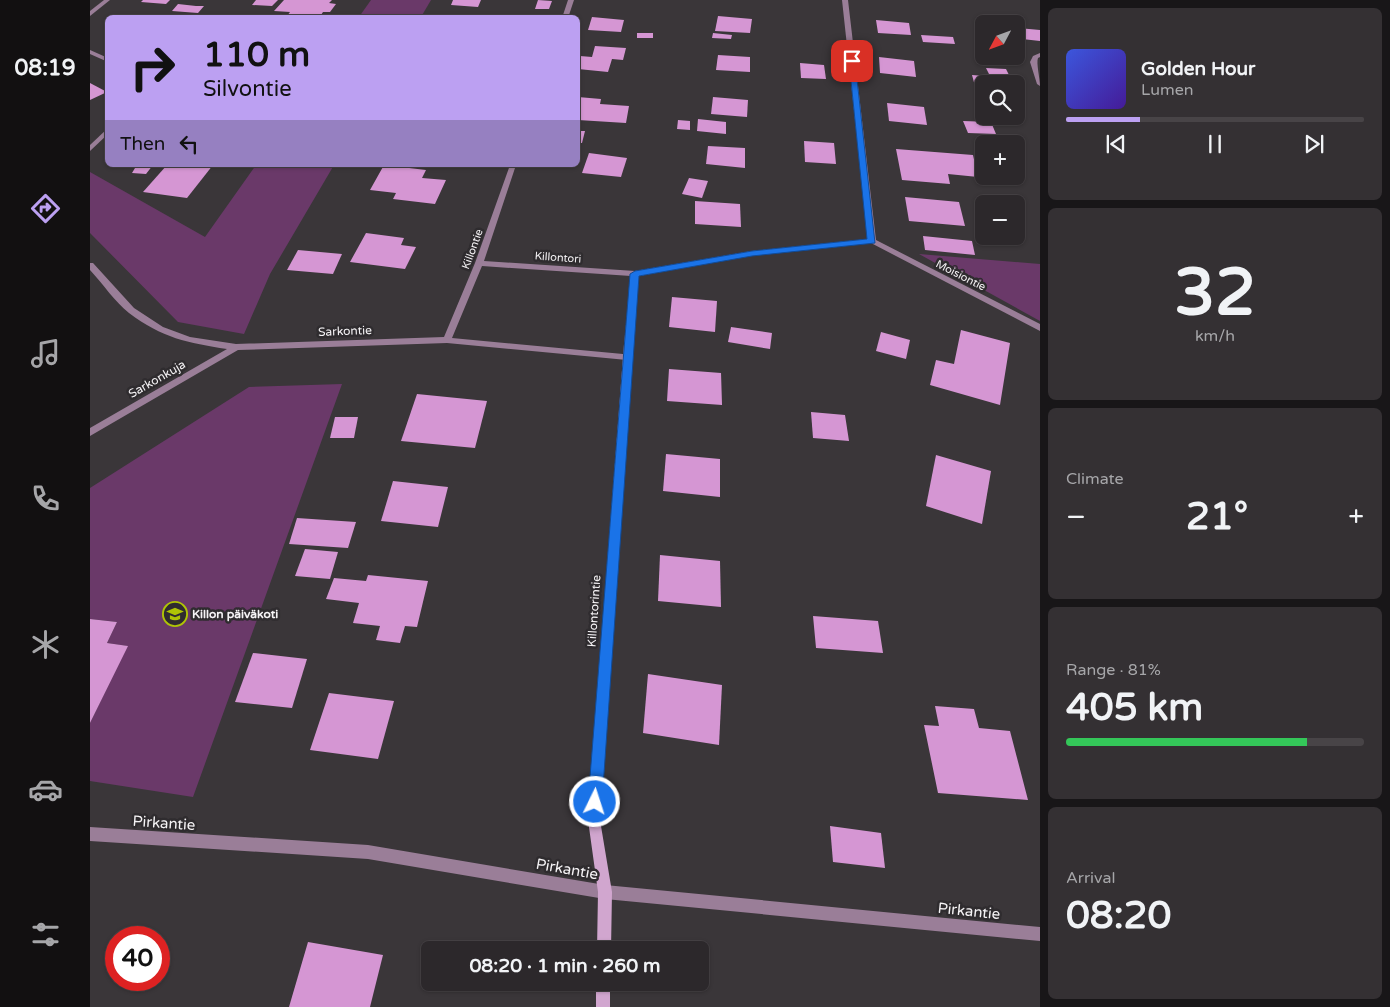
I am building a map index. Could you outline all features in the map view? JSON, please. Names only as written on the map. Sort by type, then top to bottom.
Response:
[{"type":"street","points":[[90,14],[107,0]]},
{"type":"street","points":[[566,15],[571,0]]},
{"type":"street","points":[[845,0],[872,241]]},
{"type":"street","points":[[90,52],[105,59]]},
{"type":"street","points":[[1040,55],[1035,57],[1033,62],[1040,84]]},
{"type":"street","points":[[90,149],[105,133]]},
{"type":"street","name":"Killontie","points":[[447,340],[479,263],[512,167]]},
{"type":"street","name":"Killontori","points":[[479,263],[635,274],[752,253],[872,241]]},
{"type":"street","name":"Moisiontie","points":[[872,241],[1040,328]]},
{"type":"street","name":"Sarkontie","points":[[90,265],[131,310],[160,329],[189,340],[236,347],[447,340],[627,357]]},
{"type":"street","name":"Killontorintie","points":[[604,941],[605,892],[594,820],[627,357],[635,274]]},
{"type":"street","name":"Sarkonkuja","points":[[90,432],[236,347]]},
{"type":"street","name":"Pirkantie","points":[[90,834],[368,852],[605,892],[1040,934]]},
{"type":"street","points":[[603,991],[603,1007]]},
{"type":"shaded area","points":[[371,0],[431,0],[422,15],[360,15]]},
{"type":"shaded area","points":[[255,167],[333,167],[270,274],[244,334],[178,322],[90,233],[90,172],[205,237]]},
{"type":"shaded area","points":[[919,254],[1040,264],[1040,321]]},
{"type":"shaded area","name":"Killon päiväkoti","points":[[342,384],[193,797],[90,781],[90,723],[127,646],[107,643],[117,622],[90,619],[90,488],[249,387]]},
{"type":"building","points":[[143,0],[170,0],[166,4],[141,2]]},
{"type":"building","points":[[256,0],[278,0],[272,6],[252,5]]},
{"type":"building","points":[[284,0],[332,0],[329,3],[336,4],[330,12],[323,12],[321,15],[288,15],[290,12],[274,11]]},
{"type":"building","points":[[453,0],[481,0],[478,7],[451,5]]},
{"type":"building","points":[[538,0],[552,1],[549,9],[535,9]]},
{"type":"building","points":[[178,4],[204,6],[198,13],[172,11]]},
{"type":"building","points":[[718,16],[752,19],[750,33],[715,31]]},
{"type":"building","points":[[592,17],[624,20],[621,32],[588,30]]},
{"type":"building","points":[[876,20],[909,23],[911,35],[878,33]]},
{"type":"building","points":[[1025,29],[1040,30],[1040,41],[1025,39]]},
{"type":"building","points":[[637,33],[653,33],[653,38],[637,38]]},
{"type":"building","points":[[713,33],[732,35],[731,39],[712,38]]},
{"type":"building","points":[[921,35],[953,37],[955,44],[923,42]]},
{"type":"building","points":[[595,46],[626,48],[623,60],[612,59],[608,72],[580,69],[580,56],[592,57]]},
{"type":"building","points":[[718,55],[750,57],[750,72],[716,70]]},
{"type":"building","points":[[879,57],[914,61],[916,77],[880,73]]},
{"type":"building","points":[[800,63],[824,65],[826,79],[801,78]]},
{"type":"building","points":[[986,68],[1006,69],[1009,75],[989,74]]},
{"type":"building","points":[[972,75],[975,75],[975,86]]},
{"type":"building","points":[[90,83],[105,91],[105,93],[90,100]]},
{"type":"building","points":[[580,97],[601,99],[600,104],[629,106],[626,123],[580,120]]},
{"type":"building","points":[[713,97],[748,100],[747,117],[711,114]]},
{"type":"building","points":[[887,103],[924,107],[927,125],[889,121]]},
{"type":"building","points":[[698,119],[726,122],[726,134],[697,131]]},
{"type":"building","points":[[678,120],[690,121],[690,130],[677,129]]},
{"type":"building","points":[[963,121],[975,121],[975,125],[992,125],[996,134],[968,133]]},
{"type":"building","points":[[580,131],[585,131],[582,143],[580,143]]},
{"type":"building","points":[[804,141],[834,143],[836,164],[805,162]]},
{"type":"building","points":[[708,146],[745,148],[745,168],[706,164]]},
{"type":"building","points":[[896,149],[973,155],[975,177],[948,174],[950,184],[902,180]]},
{"type":"building","points":[[589,153],[627,158],[621,177],[582,173]]},
{"type":"building","points":[[114,167],[151,167],[146,174],[132,173],[135,168]]},
{"type":"building","points":[[165,167],[211,167],[187,198],[143,192]]},
{"type":"building","points":[[383,167],[426,170],[422,178],[446,180],[435,204],[393,199],[396,193],[370,190]]},
{"type":"building","points":[[689,178],[708,181],[702,198],[682,194]]},
{"type":"building","points":[[905,197],[959,202],[965,226],[909,221]]},
{"type":"building","points":[[695,201],[740,204],[741,227],[695,224]]},
{"type":"building","points":[[366,233],[404,238],[401,245],[416,247],[405,269],[350,262]]},
{"type":"building","points":[[923,236],[972,241],[975,255],[925,250]]},
{"type":"building","points":[[298,250],[342,254],[333,274],[287,270]]},
{"type":"building","points":[[672,297],[717,301],[715,332],[669,327]]},
{"type":"building","points":[[731,327],[772,333],[770,349],[728,342]]},
{"type":"building","points":[[961,330],[1010,343],[1000,405],[930,385],[936,360],[954,364]]},
{"type":"building","points":[[881,332],[910,340],[906,359],[876,351]]},
{"type":"building","points":[[669,369],[721,373],[722,405],[667,401]]},
{"type":"building","points":[[417,394],[487,401],[475,448],[401,441]]},
{"type":"building","points":[[811,412],[845,415],[849,441],[813,438]]},
{"type":"building","points":[[335,417],[358,417],[354,438],[330,438]]},
{"type":"building","points":[[666,454],[720,459],[720,497],[663,491]]},
{"type":"building","points":[[936,455],[991,471],[982,524],[926,506]]},
{"type":"building","points":[[393,481],[448,487],[438,527],[381,521]]},
{"type":"building","points":[[297,518],[356,522],[348,548],[289,544]]},
{"type":"building","points":[[305,549],[338,552],[330,579],[295,576]]},
{"type":"building","points":[[660,555],[720,561],[721,607],[658,601]]},
{"type":"building","points":[[368,575],[428,581],[417,627],[405,626],[400,643],[376,640],[380,626],[353,623],[359,603],[326,599],[334,578],[366,581]]},
{"type":"building","points":[[813,616],[878,621],[883,653],[816,648]]},
{"type":"building","points":[[90,619],[117,622],[107,643],[128,646],[90,723]]},
{"type":"building","points":[[253,653],[307,659],[292,708],[235,702]]},
{"type":"building","points":[[648,674],[722,685],[719,745],[643,733]]},
{"type":"building","points":[[329,693],[394,701],[378,759],[310,750]]},
{"type":"building","points":[[935,706],[974,709],[979,728],[1010,731],[1028,800],[938,793],[924,725],[939,726]]},
{"type":"building","points":[[830,826],[881,833],[885,868],[833,862]]},
{"type":"building","points":[[308,942],[383,955],[370,1007],[289,1007]]},
{"type":"place","name":"Killon päiväkoti","points":[[175,614]]},
{"type":"route","points":[[595,802],[629,332],[635,274],[752,253],[872,241],[852,61]]}]
